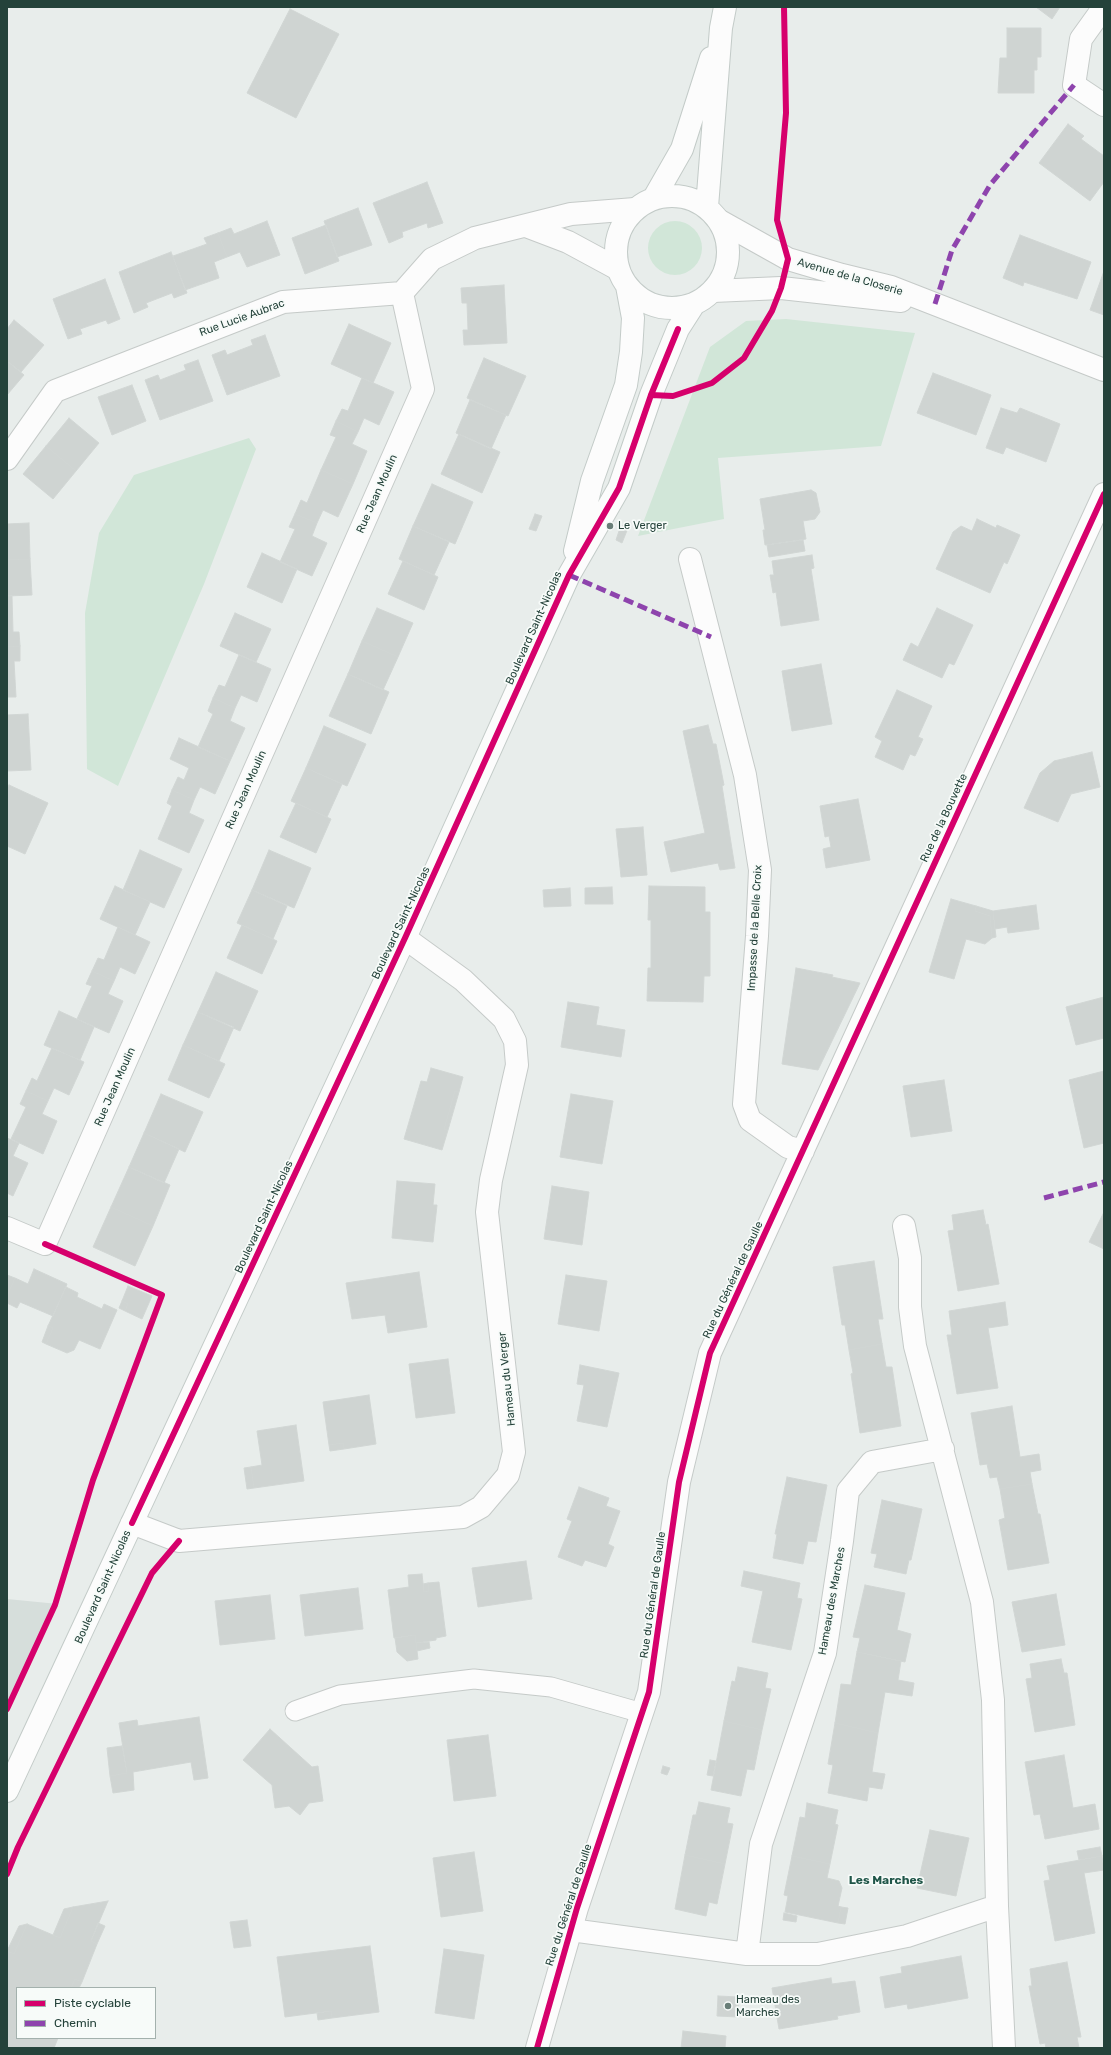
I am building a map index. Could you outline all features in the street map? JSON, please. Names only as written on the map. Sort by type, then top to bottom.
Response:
[{"type":"street","points":[[654,198],[682,149],[721,28],[725,7]]},
{"type":"street","points":[[1104,7],[1081,39],[1074,85],[1104,105]]},
{"type":"street","points":[[714,214],[721,28]]},
{"type":"street","points":[[526,226],[568,242],[623,277],[641,299],[657,306],[676,308],[694,304],[713,292],[724,276],[729,257],[728,239],[714,214],[691,198],[672,195],[654,198],[635,209],[624,221],[618,236],[616,253],[623,277]]},
{"type":"street","points":[[402,293],[432,259],[475,238],[571,214],[635,209]]},
{"type":"street","name":"Avenue de la Closerie","points":[[714,214],[788,259],[842,276],[891,287],[1104,370]]},
{"type":"street","name":"Boulevard Saint-Nicolas","points":[[569,575],[592,480],[626,385],[631,352],[633,318],[623,277]]},
{"type":"street","name":"Avenue de la Closerie","points":[[713,292],[781,288],[940,306]]},
{"type":"street","name":"Rue Lucie Aubrac","points":[[7,459],[55,390],[283,302],[402,293]]},
{"type":"street","name":"Rue Jean Moulin","points":[[7,1228],[45,1244],[423,390],[402,293]]},
{"type":"street","name":"Boulevard Saint-Nicolas","points":[[7,1791],[90,1616],[405,938],[569,575],[619,488],[651,395],[678,329],[694,304]]},
{"type":"street","name":"Rue de la Bouvette","points":[[804,1151],[1104,494]]},
{"type":"street","name":"Impasse de la Belle Croix","points":[[690,559],[745,774],[760,870],[757,936],[744,1104],[750,1120],[788,1147],[804,1151]]},
{"type":"street","name":"Hameau du Verger","points":[[132,1523],[179,1541],[463,1517],[481,1507],[508,1475],[514,1452],[487,1212],[490,1180],[517,1065],[515,1041],[504,1019],[463,980],[405,938]]},
{"type":"street","name":"Rue du Général de Gaulle","points":[[537,2048],[571,1930],[649,1692],[680,1482],[710,1353],[804,1151]]},
{"type":"street","points":[[904,1226],[910,1258],[910,1306],[915,1346],[944,1449],[982,1602],[993,1700],[997,1906],[1004,2048]]},
{"type":"street","name":"Hameau des Marches","points":[[747,1954],[761,1844],[824,1653],[842,1541],[848,1491],[872,1462],[944,1449]]},
{"type":"street","points":[[571,1930],[747,1954],[818,1954],[907,1936],[997,1906]]},
{"type":"lane","points":[[296,1711],[340,1695],[474,1679],[551,1687],[642,1713]]},
{"type":"shaded area","points":[[7,1599],[58,1604],[55,1605],[7,1709]]},
{"type":"green space","points":[[670,221],[680,221],[690,225],[698,233],[702,243],[702,253],[698,263],[690,271],[680,275],[670,275],[660,271],[652,263],[648,253],[648,243],[652,233],[660,225]]},
{"type":"green space","points":[[786,319],[915,333],[881,446],[718,458],[724,519],[638,536],[710,347],[746,321]]},
{"type":"green space","points":[[249,438],[256,449],[204,584],[118,786],[87,769],[85,613],[99,533],[134,475]]},
{"type":"building","points":[[1036,7],[1060,7],[1052,19]]},
{"type":"building","points":[[290,9],[339,34],[296,118],[247,93]]},
{"type":"building","points":[[1007,28],[1041,28],[1041,57],[1037,57],[1037,70],[1034,70],[1034,93],[998,93],[1000,58],[1007,58]]},
{"type":"building","points":[[1068,124],[1084,136],[1081,139],[1104,156],[1104,182],[1090,201],[1039,163]]},
{"type":"building","points":[[427,182],[443,223],[428,228],[427,223],[402,232],[403,237],[389,243],[373,203]]},
{"type":"building","points":[[358,208],[372,245],[337,257],[324,221]]},
{"type":"building","points":[[267,221],[280,255],[247,267],[240,252],[227,257],[218,233],[231,228],[234,234]]},
{"type":"building","points":[[326,225],[339,261],[305,274],[292,238]]},
{"type":"building","points":[[218,233],[227,257],[214,262],[219,278],[185,290],[173,256],[207,244],[204,238]]},
{"type":"building","points":[[1020,235],[1091,262],[1077,299],[1024,282],[1023,286],[1003,278]]},
{"type":"building","points":[[171,252],[187,293],[174,298],[172,293],[146,303],[148,307],[134,313],[119,272]]},
{"type":"building","points":[[1104,271],[1104,315],[1090,310]]},
{"type":"building","points":[[105,279],[120,319],[108,324],[106,320],[80,329],[82,334],[68,339],[53,299]]},
{"type":"building","points":[[504,285],[507,343],[464,345],[463,330],[468,330],[467,303],[462,303],[461,288]]},
{"type":"building","points":[[14,320],[44,345],[21,372],[7,361],[7,329]]},
{"type":"building","points":[[349,324],[391,343],[373,383],[331,364]]},
{"type":"building","points":[[265,335],[280,376],[227,395],[212,355],[225,350],[227,355],[253,345],[251,340]]},
{"type":"building","points":[[484,358],[526,376],[508,416],[467,398]]},
{"type":"building","points":[[198,360],[213,401],[160,420],[145,380],[158,375],[160,380],[186,370],[184,365]]},
{"type":"building","points":[[7,361],[24,375],[7,395]]},
{"type":"building","points":[[933,373],[991,395],[976,435],[917,413]]},
{"type":"building","points":[[362,378],[394,392],[379,425],[364,418],[358,432],[336,421],[342,409],[348,411]]},
{"type":"building","points":[[132,385],[146,421],[112,435],[98,397]]},
{"type":"building","points":[[470,400],[506,415],[491,449],[456,433]]},
{"type":"building","points":[[1001,408],[1017,413],[1020,408],[1060,424],[1046,462],[1006,447],[1003,454],[986,448]]},
{"type":"building","points":[[69,418],[99,443],[76,471],[46,446]]},
{"type":"building","points":[[336,421],[358,432],[352,444],[367,451],[353,484],[321,470],[336,437],[330,435]]},
{"type":"building","points":[[459,434],[500,452],[482,493],[441,474]]},
{"type":"building","points":[[46,446],[76,471],[53,499],[23,474]]},
{"type":"building","points":[[321,470],[353,484],[338,517],[323,510],[317,523],[295,514],[301,500],[307,503]]},
{"type":"building","points":[[432,484],[473,502],[455,544],[413,526]]},
{"type":"building","points":[[811,490],[816,493],[820,512],[815,519],[803,521],[806,539],[765,545],[763,530],[765,530],[760,499]]},
{"type":"building","points":[[295,514],[317,523],[312,536],[327,543],[312,576],[280,562],[295,529],[289,527]]},
{"type":"building","points":[[535,514],[542,516],[536,531],[529,529]]},
{"type":"building","points":[[977,519],[996,528],[997,525],[1020,535],[1007,564],[1004,562],[990,593],[936,569],[953,532],[961,526],[972,531]]},
{"type":"building","points":[[29,523],[30,559],[7,560],[7,524]]},
{"type":"building","points":[[621,525],[628,528],[622,543],[616,540]]},
{"type":"building","points":[[413,526],[449,542],[434,575],[399,559]]},
{"type":"building","points":[[803,540],[805,551],[769,557],[767,545]]},
{"type":"building","points":[[262,553],[297,569],[282,603],[247,587]]},
{"type":"building","points":[[812,555],[814,568],[811,569],[819,620],[781,626],[776,592],[773,593],[770,575],[774,575],[772,561]]},
{"type":"building","points":[[30,559],[32,595],[7,596],[7,560]]},
{"type":"building","points":[[403,561],[438,577],[424,610],[388,594]]},
{"type":"building","points":[[7,596],[12,596],[13,632],[19,632],[20,646],[7,647]]},
{"type":"building","points":[[377,608],[413,623],[398,657],[362,641]]},
{"type":"building","points":[[937,608],[973,625],[954,665],[949,663],[942,678],[903,660],[911,643],[918,647]]},
{"type":"building","points":[[235,613],[271,629],[256,662],[220,646]]},
{"type":"building","points":[[362,641],[398,657],[383,690],[348,674]]},
{"type":"building","points":[[20,646],[20,661],[14,661],[16,697],[7,697],[7,647]]},
{"type":"building","points":[[239,655],[271,669],[257,702],[241,695],[235,708],[213,698],[219,685],[225,687]]},
{"type":"building","points":[[821,664],[832,724],[792,731],[782,671]]},
{"type":"building","points":[[348,674],[389,692],[371,734],[329,716]]},
{"type":"building","points":[[897,690],[932,706],[918,737],[923,739],[915,756],[910,754],[903,770],[875,757],[882,741],[875,737]]},
{"type":"building","points":[[213,698],[235,708],[230,721],[245,728],[230,761],[198,747],[213,714],[208,711]]},
{"type":"building","points":[[28,714],[31,770],[7,771],[7,715]]},
{"type":"building","points":[[708,725],[713,744],[716,744],[724,785],[722,786],[735,868],[720,870],[718,863],[671,872],[664,842],[705,833],[683,731]]},
{"type":"building","points":[[324,726],[366,744],[347,786],[306,768]]},
{"type":"building","points":[[179,738],[230,761],[215,794],[200,787],[194,800],[172,790],[178,777],[184,780],[189,768],[170,759]]},
{"type":"building","points":[[1092,752],[1100,787],[1071,794],[1058,822],[1024,808],[1040,773],[1054,761]]},
{"type":"building","points":[[306,768],[342,784],[327,817],[291,801]]},
{"type":"building","points":[[9,785],[48,803],[25,854],[7,846],[7,789]]},
{"type":"building","points":[[172,790],[194,800],[189,813],[204,820],[189,853],[158,839],[172,806],[167,803]]},
{"type":"building","points":[[858,799],[870,860],[826,868],[823,849],[831,847],[829,836],[825,837],[820,806]]},
{"type":"building","points":[[296,803],[331,819],[316,853],[280,837]]},
{"type":"building","points":[[643,827],[647,875],[621,877],[616,829]]},
{"type":"building","points":[[140,850],[182,869],[164,908],[123,890]]},
{"type":"building","points":[[269,850],[311,868],[294,908],[252,890]]},
{"type":"building","points":[[115,886],[150,902],[135,935],[100,919]]},
{"type":"building","points":[[649,886],[705,887],[705,912],[710,912],[710,976],[704,976],[703,1002],[647,1001],[648,968],[651,968],[651,920],[648,920]]},
{"type":"building","points":[[612,887],[613,904],[585,904],[585,888]]},
{"type":"building","points":[[570,888],[571,906],[544,907],[543,890]]},
{"type":"building","points":[[252,890],[287,906],[273,939],[237,923]]},
{"type":"building","points":[[951,899],[976,906],[975,911],[990,916],[992,938],[985,944],[966,939],[954,979],[929,972]]},
{"type":"building","points":[[1036,905],[1039,929],[1008,933],[1007,927],[995,929],[993,911]]},
{"type":"building","points":[[976,906],[993,911],[996,937],[992,938],[990,916],[975,911]]},
{"type":"building","points":[[242,925],[277,941],[262,974],[227,958]]},
{"type":"building","points":[[118,927],[150,942],[135,974],[120,967],[114,981],[92,971],[98,958],[104,960]]},
{"type":"building","points":[[796,968],[833,975],[832,977],[860,983],[818,1070],[782,1064]]},
{"type":"building","points":[[92,971],[114,981],[108,994],[123,1001],[109,1033],[77,1019],[92,986],[86,984]]},
{"type":"building","points":[[216,972],[258,991],[240,1031],[198,1012]]},
{"type":"building","points":[[1104,997],[1104,1038],[1076,1045],[1066,1007]]},
{"type":"building","points":[[568,1002],[599,1007],[596,1025],[625,1030],[621,1057],[561,1047]]},
{"type":"building","points":[[59,1011],[94,1027],[80,1060],[44,1045]]},
{"type":"building","points":[[198,1012],[234,1027],[219,1061],[183,1045]]},
{"type":"building","points":[[183,1045],[225,1064],[209,1098],[168,1080]]},
{"type":"building","points":[[52,1048],[84,1062],[69,1095],[54,1088],[48,1101],[26,1091],[32,1078],[37,1081]]},
{"type":"building","points":[[431,1068],[463,1077],[459,1092],[455,1091],[444,1129],[448,1130],[442,1150],[404,1139],[421,1081],[427,1082]]},
{"type":"building","points":[[1104,1071],[1104,1143],[1084,1148],[1069,1080]]},
{"type":"building","points":[[944,1080],[952,1131],[911,1137],[903,1086]]},
{"type":"building","points":[[26,1091],[48,1101],[42,1114],[57,1121],[43,1154],[11,1139],[26,1107],[20,1104]]},
{"type":"building","points":[[455,1091],[459,1092],[448,1130],[444,1129]]},
{"type":"building","points":[[161,1094],[203,1112],[185,1152],[144,1133]]},
{"type":"building","points":[[571,1094],[613,1101],[602,1164],[560,1157]]},
{"type":"building","points":[[144,1133],[179,1149],[164,1183],[129,1167]]},
{"type":"building","points":[[7,1138],[19,1143],[13,1156],[28,1163],[13,1196],[7,1193]]},
{"type":"building","points":[[129,1167],[170,1185],[153,1226],[111,1207]]},
{"type":"building","points":[[397,1181],[435,1184],[433,1205],[437,1205],[433,1242],[392,1238]]},
{"type":"building","points":[[552,1186],[589,1192],[582,1245],[544,1239]]},
{"type":"building","points":[[111,1207],[153,1226],[135,1266],[93,1247]]},
{"type":"building","points":[[983,1210],[986,1225],[988,1224],[999,1284],[958,1291],[948,1231],[954,1230],[952,1215]]},
{"type":"building","points":[[1104,1212],[1104,1249],[1089,1242]]},
{"type":"building","points":[[874,1261],[883,1319],[878,1319],[882,1344],[849,1350],[845,1325],[842,1325],[833,1267]]},
{"type":"building","points":[[34,1269],[67,1284],[53,1316],[20,1302],[17,1308],[7,1303],[7,1296],[15,1278],[28,1284]]},
{"type":"building","points":[[419,1272],[427,1327],[388,1333],[385,1315],[352,1319],[346,1283]]},
{"type":"building","points":[[7,1275],[15,1278],[7,1296]]},
{"type":"building","points":[[566,1275],[607,1281],[599,1331],[558,1324]]},
{"type":"building","points":[[128,1286],[152,1296],[142,1319],[125,1311],[128,1304],[122,1301]]},
{"type":"building","points":[[66,1287],[78,1293],[77,1297],[102,1309],[104,1304],[117,1310],[100,1349],[79,1340],[74,1350],[67,1353],[46,1344],[53,1328],[48,1326]]},
{"type":"building","points":[[122,1301],[128,1304],[125,1311],[119,1308]]},
{"type":"building","points":[[1005,1302],[1008,1325],[988,1328],[998,1388],[957,1394],[947,1335],[952,1335],[949,1311]]},
{"type":"building","points":[[48,1326],[53,1328],[46,1344],[42,1342]]},
{"type":"building","points":[[882,1344],[886,1367],[892,1367],[901,1426],[860,1433],[849,1350]]},
{"type":"building","points":[[448,1359],[455,1413],[416,1418],[409,1364]]},
{"type":"building","points":[[580,1365],[619,1373],[607,1427],[577,1421],[584,1385],[577,1384]]},
{"type":"building","points":[[369,1395],[376,1444],[344,1449],[343,1443],[329,1445],[323,1402]]},
{"type":"building","points":[[1012,1406],[1020,1457],[1039,1454],[1041,1470],[1030,1472],[1032,1484],[1000,1489],[997,1477],[990,1478],[987,1464],[980,1465],[971,1413]]},
{"type":"building","points":[[296,1425],[304,1481],[254,1488],[251,1467],[262,1465],[257,1431]]},
{"type":"building","points":[[343,1443],[344,1449],[330,1451],[329,1445]]},
{"type":"building","points":[[251,1467],[254,1488],[247,1489],[244,1468]]},
{"type":"building","points":[[787,1477],[827,1485],[816,1542],[808,1541],[803,1564],[773,1558],[777,1534],[775,1534]]},
{"type":"building","points":[[1032,1484],[1038,1514],[1040,1514],[1049,1563],[1008,1570],[999,1520],[1005,1518],[1000,1489]]},
{"type":"building","points":[[579,1487],[609,1498],[606,1506],[620,1511],[608,1544],[614,1547],[606,1567],[585,1560],[582,1566],[558,1557],[572,1521],[567,1519]]},
{"type":"building","points":[[882,1500],[922,1509],[911,1560],[909,1560],[906,1574],[874,1567],[877,1554],[871,1553]]},
{"type":"building","points":[[526,1561],[532,1599],[478,1607],[472,1568]]},
{"type":"building","points":[[744,1571],[800,1583],[797,1598],[802,1599],[791,1650],[752,1642],[763,1591],[741,1586]]},
{"type":"building","points":[[422,1574],[424,1592],[429,1591],[428,1583],[439,1582],[446,1636],[436,1638],[436,1640],[416,1643],[415,1635],[394,1638],[388,1590],[409,1587],[408,1575]]},
{"type":"building","points":[[428,1583],[429,1591],[424,1592],[423,1584]]},
{"type":"building","points":[[865,1585],[905,1593],[897,1630],[911,1634],[905,1662],[857,1652],[860,1638],[853,1637]]},
{"type":"building","points":[[358,1588],[363,1629],[305,1636],[300,1595]]},
{"type":"building","points":[[1056,1594],[1065,1645],[1022,1652],[1012,1602]]},
{"type":"building","points":[[270,1595],[275,1639],[220,1645],[215,1601]]},
{"type":"building","points":[[415,1635],[418,1659],[407,1661],[397,1652],[395,1638]]},
{"type":"building","points":[[429,1642],[430,1648],[417,1651],[416,1643]]},
{"type":"building","points":[[857,1652],[901,1661],[898,1680],[914,1683],[912,1696],[885,1692],[878,1733],[835,1723],[841,1684],[851,1685]]},
{"type":"building","points":[[1061,1659],[1064,1673],[1067,1673],[1075,1725],[1035,1732],[1026,1679],[1032,1678],[1030,1664]]},
{"type":"building","points":[[738,1667],[768,1673],[765,1688],[771,1689],[762,1730],[724,1721],[732,1681],[735,1682]]},
{"type":"building","points":[[199,1717],[208,1778],[194,1780],[191,1762],[133,1772],[134,1790],[113,1793],[110,1776],[127,1773],[119,1723],[137,1720],[138,1726]]},
{"type":"building","points":[[724,1721],[762,1730],[754,1770],[747,1769],[741,1796],[711,1790]]},
{"type":"building","points":[[835,1723],[878,1733],[872,1772],[885,1774],[882,1789],[869,1787],[867,1801],[828,1793],[833,1765],[828,1764]]},
{"type":"building","points":[[270,1729],[312,1767],[318,1766],[323,1801],[309,1803],[300,1815],[289,1806],[275,1808],[272,1785],[243,1760]]},
{"type":"building","points":[[488,1735],[496,1796],[454,1801],[447,1740]]},
{"type":"building","points":[[122,1746],[127,1773],[110,1776],[107,1748]]},
{"type":"building","points":[[1064,1755],[1073,1808],[1095,1804],[1099,1829],[1045,1839],[1040,1814],[1034,1815],[1025,1762]]},
{"type":"building","points":[[710,1760],[716,1761],[713,1776],[707,1775]]},
{"type":"building","points":[[663,1766],[670,1768],[667,1775],[661,1773]]},
{"type":"building","points":[[699,1802],[730,1808],[727,1823],[733,1824],[725,1864],[685,1855],[693,1815],[696,1815]]},
{"type":"building","points":[[807,1803],[838,1810],[835,1824],[838,1825],[830,1864],[792,1856],[800,1817],[805,1818]]},
{"type":"building","points":[[930,1830],[969,1838],[956,1896],[917,1888]]},
{"type":"building","points":[[1100,1847],[1102,1856],[1079,1860],[1077,1851]]},
{"type":"building","points":[[474,1852],[483,1911],[441,1917],[433,1858]]},
{"type":"building","points":[[685,1855],[725,1864],[717,1904],[709,1902],[706,1916],[675,1909]]},
{"type":"building","points":[[792,1856],[830,1864],[827,1878],[839,1881],[842,1888],[838,1906],[841,1907],[838,1923],[785,1912],[788,1896],[784,1895]]},
{"type":"building","points":[[1102,1856],[1104,1870],[1084,1873],[1095,1933],[1055,1941],[1044,1881],[1050,1880],[1047,1866]]},
{"type":"building","points":[[108,1901],[91,1941],[97,1944],[82,1982],[75,1979],[71,1987],[16,1987],[16,2039],[58,2039],[54,2048],[7,2048],[7,1951],[14,1954],[27,1924],[60,1938],[73,1907]]},
{"type":"building","points":[[73,1907],[60,1938],[53,1935],[64,1909]]},
{"type":"building","points":[[841,1907],[848,1908],[845,1924],[838,1923]]},
{"type":"building","points":[[784,1913],[797,1916],[796,1922],[783,1920]]},
{"type":"building","points":[[247,1920],[251,1946],[234,1948],[230,1922]]},
{"type":"building","points":[[98,1923],[105,1926],[97,1944],[91,1941]]},
{"type":"building","points":[[27,1924],[14,1954],[7,1951],[19,1926]]},
{"type":"building","points":[[370,1946],[379,2012],[332,2018],[331,2011],[285,2017],[277,1957]]},
{"type":"building","points":[[444,1949],[484,1955],[474,2019],[435,2013]]},
{"type":"building","points":[[961,1956],[968,1998],[908,2009],[907,2004],[885,2008],[880,1977],[902,1973],[901,1967]]},
{"type":"building","points":[[1067,1962],[1081,2037],[1077,2037],[1079,2048],[1046,2048],[1045,2043],[1040,2044],[1029,1986],[1032,1986],[1030,1969]]},
{"type":"building","points":[[831,1978],[832,1984],[855,1981],[860,2012],[837,2016],[838,2019],[779,2029],[772,1988]]},
{"type":"building","points":[[75,1979],[82,1982],[80,1987],[71,1987]]},
{"type":"building","name":"Hameau des Marches","points":[[718,1996],[739,1997],[738,2017],[717,2016]]},
{"type":"building","points":[[331,2011],[332,2018],[318,2020],[317,2013]]},
{"type":"building","points":[[683,2031],[726,2036],[725,2048],[681,2048]]},
{"type":"marked path","points":[[935,304],[952,250],[990,185],[1074,85]]},
{"type":"marked path","points":[[569,575],[711,637]]},
{"type":"marked path","points":[[1044,1198],[1104,1182]]},
{"type":"cycle path","points":[[651,395],[673,396],[712,383],[744,358],[772,311],[781,288],[788,259],[777,220],[786,113],[784,7]]},
{"type":"cycle path","points":[[132,1523],[405,938],[569,575],[619,488],[651,395],[678,329]]},
{"type":"cycle path","points":[[537,2048],[577,1908],[649,1692],[679,1482],[710,1353],[1104,494]]},
{"type":"cycle path","points":[[7,1709],[55,1605],[93,1480],[162,1295],[45,1244]]},
{"type":"cycle path","points":[[7,1874],[18,1847],[152,1573],[179,1541]]},
{"type":"place","name":"Le Verger","points":[[610,526]]},
{"type":"place","name":"Hameau des Marches","points":[[728,2006]]},
{"type":"district","name":"Les Marches","points":[[886,1881]]}]
